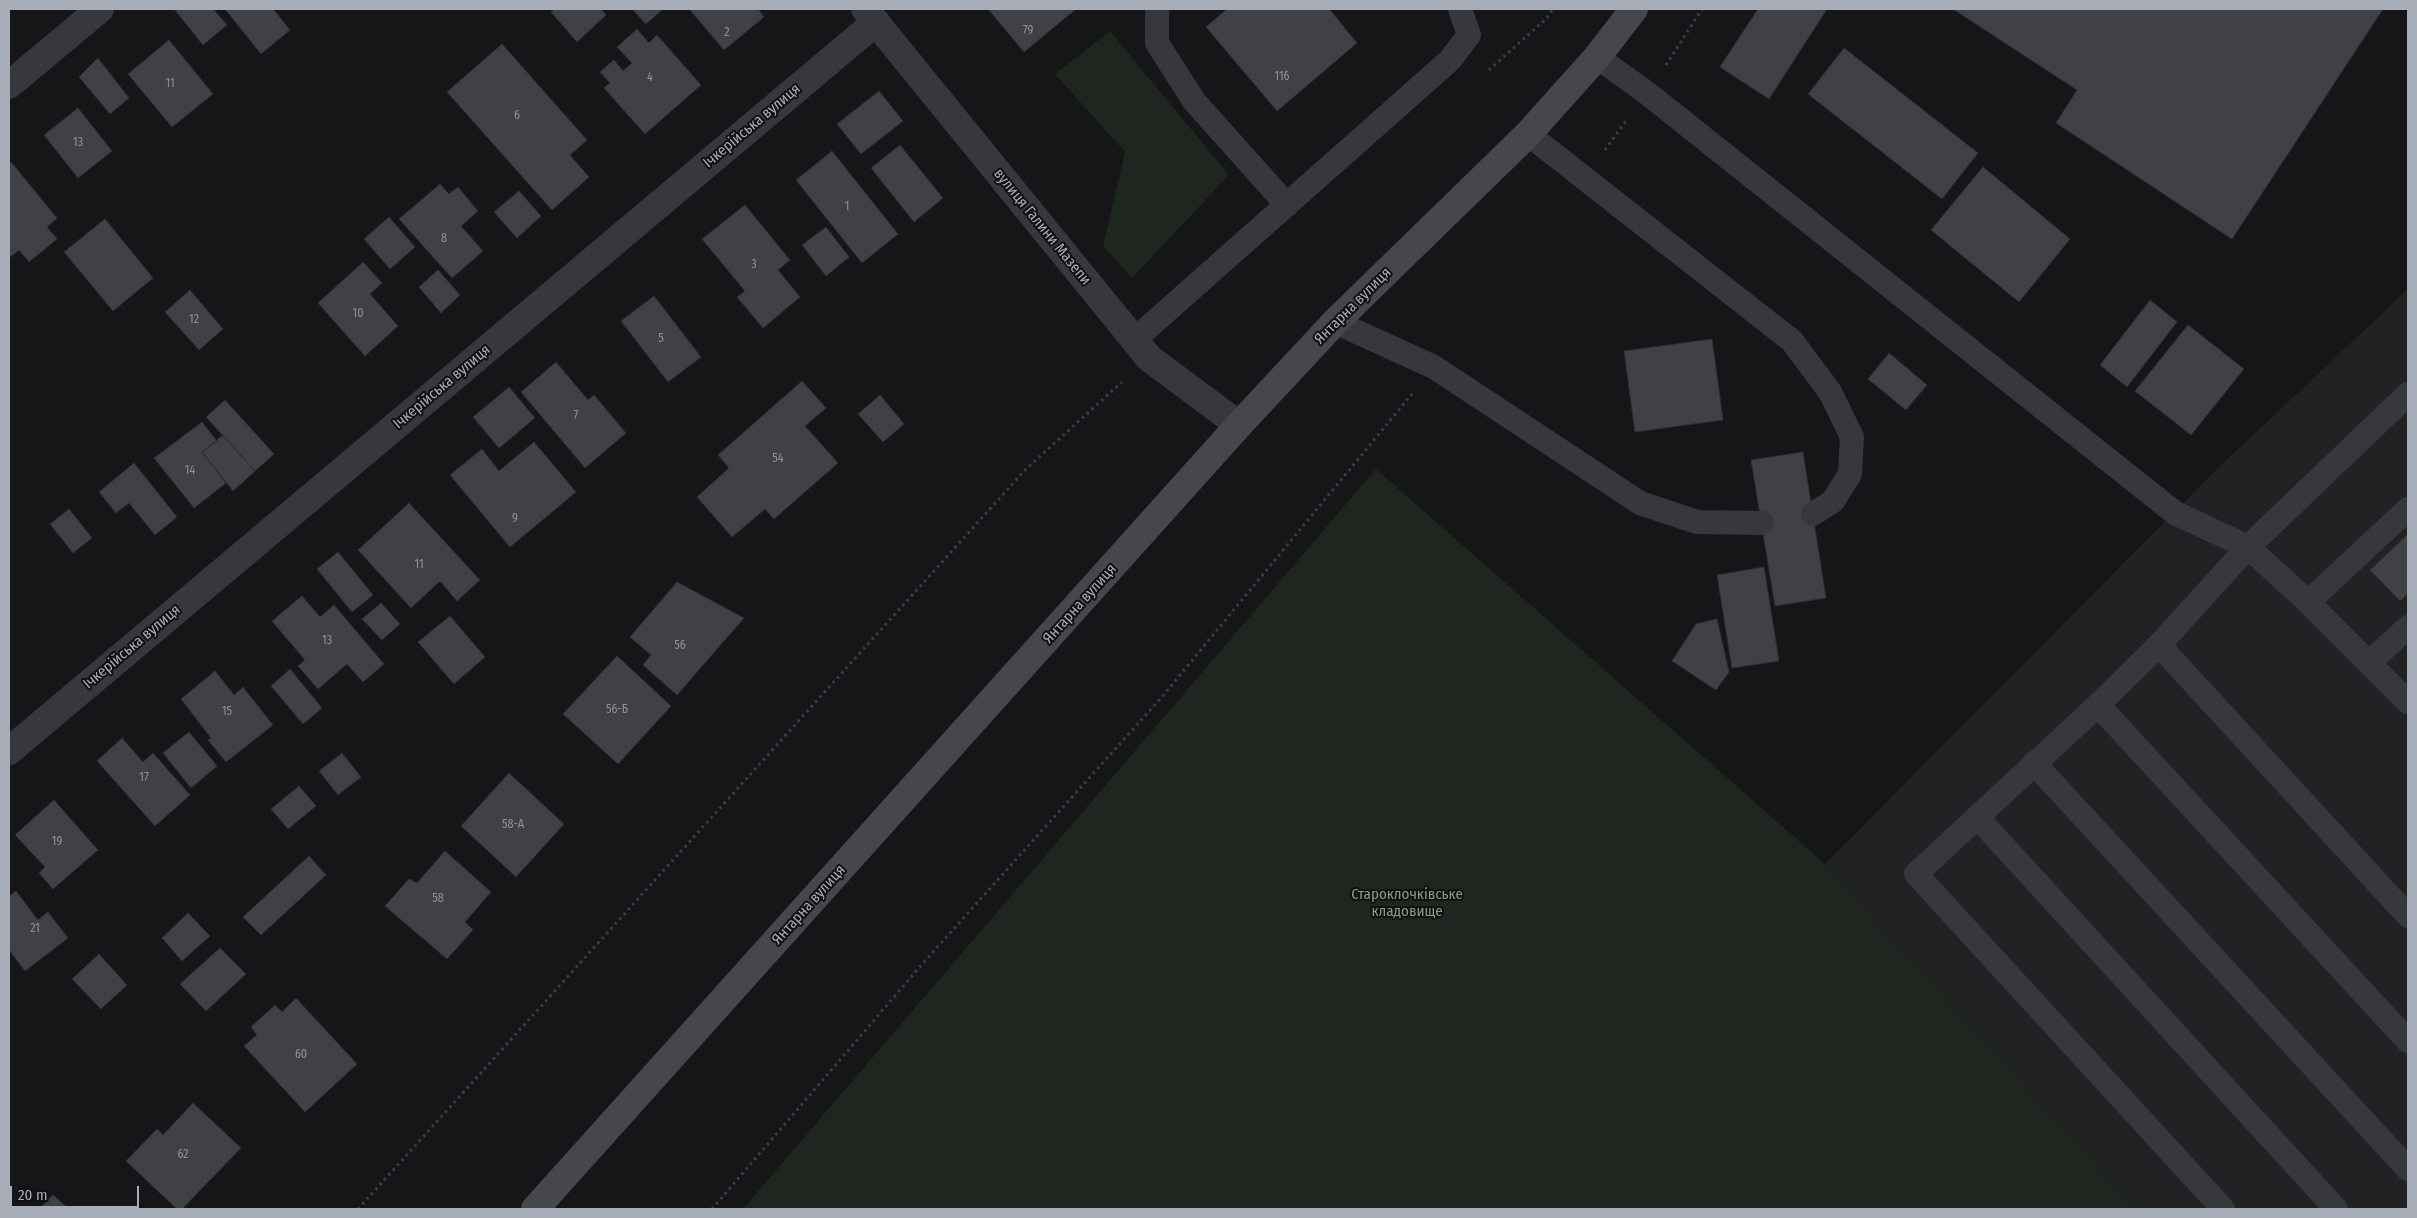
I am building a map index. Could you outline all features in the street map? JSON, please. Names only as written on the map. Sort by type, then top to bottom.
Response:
[{"type":"main road","name":"Янтарна вулиця","points":[[535,1209],[1239,425],[1335,322],[1528,134],[1597,57],[1634,9]]},
{"type":"street","points":[[9,85],[100,9]]},
{"type":"street","name":"вулиця Галини Мазепи","points":[[870,15],[1142,349],[1239,425]]},
{"type":"street","name":"Ічкерійська вулиця","points":[[9,752],[870,15]]},
{"type":"lane","points":[[1156,9],[1157,43],[1194,102],[1287,205]]},
{"type":"lane","points":[[1142,349],[1287,205],[1450,60],[1469,35],[1460,9]]},
{"type":"lane","points":[[1597,57],[1647,93],[2174,513],[2248,547],[2370,662],[2408,702]]},
{"type":"lane","points":[[1528,134],[1792,341],[1830,392],[1852,437],[1850,474],[1833,502],[1813,514]]},
{"type":"lane","points":[[1335,322],[1434,367],[1640,503],[1697,522],[1762,523]]},
{"type":"lane","points":[[2223,1209],[1916,874],[2160,645],[2248,547],[2408,394]]},
{"type":"lane","points":[[2308,602],[2408,509]]},
{"type":"lane","points":[[2370,662],[2408,627]]},
{"type":"lane","points":[[2160,645],[2408,916]]},
{"type":"lane","points":[[2098,705],[2408,1041]]},
{"type":"lane","points":[[2034,763],[2408,1168]]},
{"type":"lane","points":[[1977,817],[2336,1209]]},
{"type":"path","points":[[1481,77],[1547,18],[1553,9]]},
{"type":"path","points":[[358,1209],[1026,469],[1142,349]]},
{"type":"path","points":[[712,1209],[942,940],[1161,698],[1434,367]]},
{"type":"shaded area","points":[[2408,289],[2408,1209],[2137,1209],[1825,864],[2219,467]]},
{"type":"green space","points":[[1110,31],[1229,175],[1132,278],[1103,246],[1125,152],[1055,74]]},
{"type":"green space","name":"Староклочківське кладовище","points":[[1376,469],[1825,864],[2137,1209],[743,1209]]},
{"type":"building","points":[[174,9],[213,9],[227,25],[203,45]]},
{"type":"building","points":[[225,9],[273,9],[290,30],[261,54]]},
{"type":"building","points":[[555,9],[601,9],[606,15],[577,42],[551,12]]},
{"type":"building","points":[[632,9],[663,9],[646,24]]},
{"type":"building","points":[[689,9],[758,9],[764,17],[724,50]]},
{"type":"building","points":[[988,9],[1076,9],[1024,52]]},
{"type":"building","points":[[1227,9],[1332,9],[1330,10],[1357,43],[1277,111],[1206,27]]},
{"type":"building","points":[[1758,9],[1827,9],[1769,99],[1720,67]]},
{"type":"building","points":[[1953,9],[2383,9],[2232,239],[2056,123],[2077,90]]},
{"type":"building","points":[[637,29],[649,43],[657,35],[701,85],[645,134],[604,88],[610,83],[600,72],[614,60],[623,71],[632,63],[617,47]]},
{"type":"building","points":[[169,40],[213,94],[172,127],[128,74]]},
{"type":"building","points":[[502,44],[587,140],[570,155],[589,177],[552,210],[447,92]]},
{"type":"building","points":[[1844,48],[1978,153],[1942,199],[1808,94]]},
{"type":"building","points":[[98,58],[129,98],[110,114],[79,77]]},
{"type":"building","points":[[879,91],[903,121],[861,154],[837,124]]},
{"type":"building","points":[[78,108],[112,151],[78,178],[44,135]]},
{"type":"building","points":[[900,145],[943,198],[914,222],[871,168]]},
{"type":"building","points":[[832,151],[898,234],[862,263],[796,180]]},
{"type":"building","points":[[11,162],[57,218],[47,227],[57,239],[29,262],[19,250],[9,258],[9,164]]},
{"type":"building","points":[[1983,167],[2070,239],[2019,302],[1931,230]]},
{"type":"building","points":[[440,184],[449,194],[458,187],[478,211],[461,226],[483,251],[452,278],[399,219]]},
{"type":"building","points":[[519,191],[541,216],[517,238],[494,212]]},
{"type":"building","points":[[745,205],[790,260],[778,270],[800,297],[763,328],[737,297],[745,291],[702,239]]},
{"type":"building","points":[[389,217],[415,247],[390,269],[364,239]]},
{"type":"building","points":[[105,219],[153,278],[113,311],[64,252]]},
{"type":"building","points":[[826,227],[849,257],[826,276],[802,245]]},
{"type":"building","points":[[363,262],[382,283],[370,294],[398,326],[365,356],[318,303]]},
{"type":"building","points":[[438,270],[460,295],[441,313],[419,287]]},
{"type":"building","points":[[190,290],[223,329],[199,350],[165,312]]},
{"type":"building","points":[[654,296],[701,357],[668,382],[621,321]]},
{"type":"building","points":[[2150,300],[2177,322],[2127,387],[2100,365]]},
{"type":"building","points":[[2188,325],[2244,369],[2191,435],[2135,391]]},
{"type":"building","points":[[1712,339],[1723,420],[1635,432],[1624,351]]},
{"type":"building","points":[[1889,353],[1927,385],[1906,410],[1868,379]]},
{"type":"building","points":[[556,362],[588,400],[594,395],[626,433],[585,468],[521,392]]},
{"type":"building","points":[[802,381],[826,408],[805,426],[838,463],[774,519],[765,509],[732,537],[697,497],[729,468],[718,455]]},
{"type":"building","points":[[509,387],[535,418],[499,448],[473,417]]},
{"type":"building","points":[[880,395],[904,424],[883,442],[858,414]]},
{"type":"building","points":[[225,400],[274,454],[255,471],[206,417]]},
{"type":"building","points":[[202,422],[217,441],[202,452],[226,483],[194,508],[154,458]]},
{"type":"building","points":[[223,435],[255,471],[233,491],[202,452]]},
{"type":"building","points":[[534,442],[576,492],[510,547],[450,475],[482,449],[499,471]]},
{"type":"building","points":[[1803,452],[1826,598],[1775,606],[1751,460]]},
{"type":"building","points":[[134,463],[177,517],[155,535],[129,503],[116,513],[99,492]]},
{"type":"building","points":[[409,503],[480,580],[457,601],[440,581],[411,608],[358,550]]},
{"type":"building","points":[[69,509],[92,538],[73,553],[50,524]]},
{"type":"building","points":[[2408,534],[2408,593],[2400,601],[2370,570]]},
{"type":"building","points":[[338,552],[373,595],[352,612],[317,569]]},
{"type":"building","points":[[1764,567],[1779,661],[1732,668],[1717,575]]},
{"type":"building","points":[[677,582],[744,618],[677,695],[643,665],[651,655],[630,637]]},
{"type":"building","points":[[302,596],[320,617],[334,605],[384,664],[363,682],[347,664],[318,689],[298,666],[305,660],[272,621]]},
{"type":"building","points":[[381,603],[400,624],[382,640],[362,619]]},
{"type":"building","points":[[450,616],[485,657],[454,684],[418,642]]},
{"type":"building","points":[[1717,619],[1729,672],[1716,690],[1672,661],[1696,624]]},
{"type":"building","points":[[617,656],[671,706],[618,764],[563,714]]},
{"type":"building","points":[[290,669],[322,708],[303,724],[271,686]]},
{"type":"building","points":[[215,671],[234,695],[243,687],[273,725],[226,762],[208,740],[211,738],[181,699]]},
{"type":"building","points":[[189,732],[217,766],[191,788],[163,753]]},
{"type":"building","points":[[122,738],[143,762],[153,753],[190,795],[155,826],[97,761]]},
{"type":"building","points":[[342,753],[361,777],[338,795],[319,771]]},
{"type":"building","points":[[509,773],[564,824],[516,877],[461,826]]},
{"type":"building","points":[[299,786],[316,806],[288,829],[271,809]]},
{"type":"building","points":[[54,800],[98,850],[53,889],[39,873],[45,867],[15,835]]},
{"type":"building","points":[[445,851],[491,892],[465,922],[473,930],[447,959],[385,906],[409,879],[417,883]]},
{"type":"building","points":[[309,856],[326,875],[261,935],[243,917]]},
{"type":"building","points":[[16,891],[38,920],[48,912],[68,938],[25,971],[9,950],[9,896]]},
{"type":"building","points":[[188,913],[210,936],[182,961],[162,938]]},
{"type":"building","points":[[220,948],[246,974],[206,1011],[180,984]]},
{"type":"building","points":[[99,954],[127,985],[101,1009],[72,979]]},
{"type":"building","points":[[296,998],[357,1064],[305,1112],[244,1046],[257,1035],[251,1027],[275,1005],[282,1012]]},
{"type":"building","points":[[193,1103],[241,1148],[182,1209],[177,1209],[126,1161],[157,1129],[163,1135]]},
{"type":"building","points":[[53,1195],[69,1209],[39,1209]]}]
